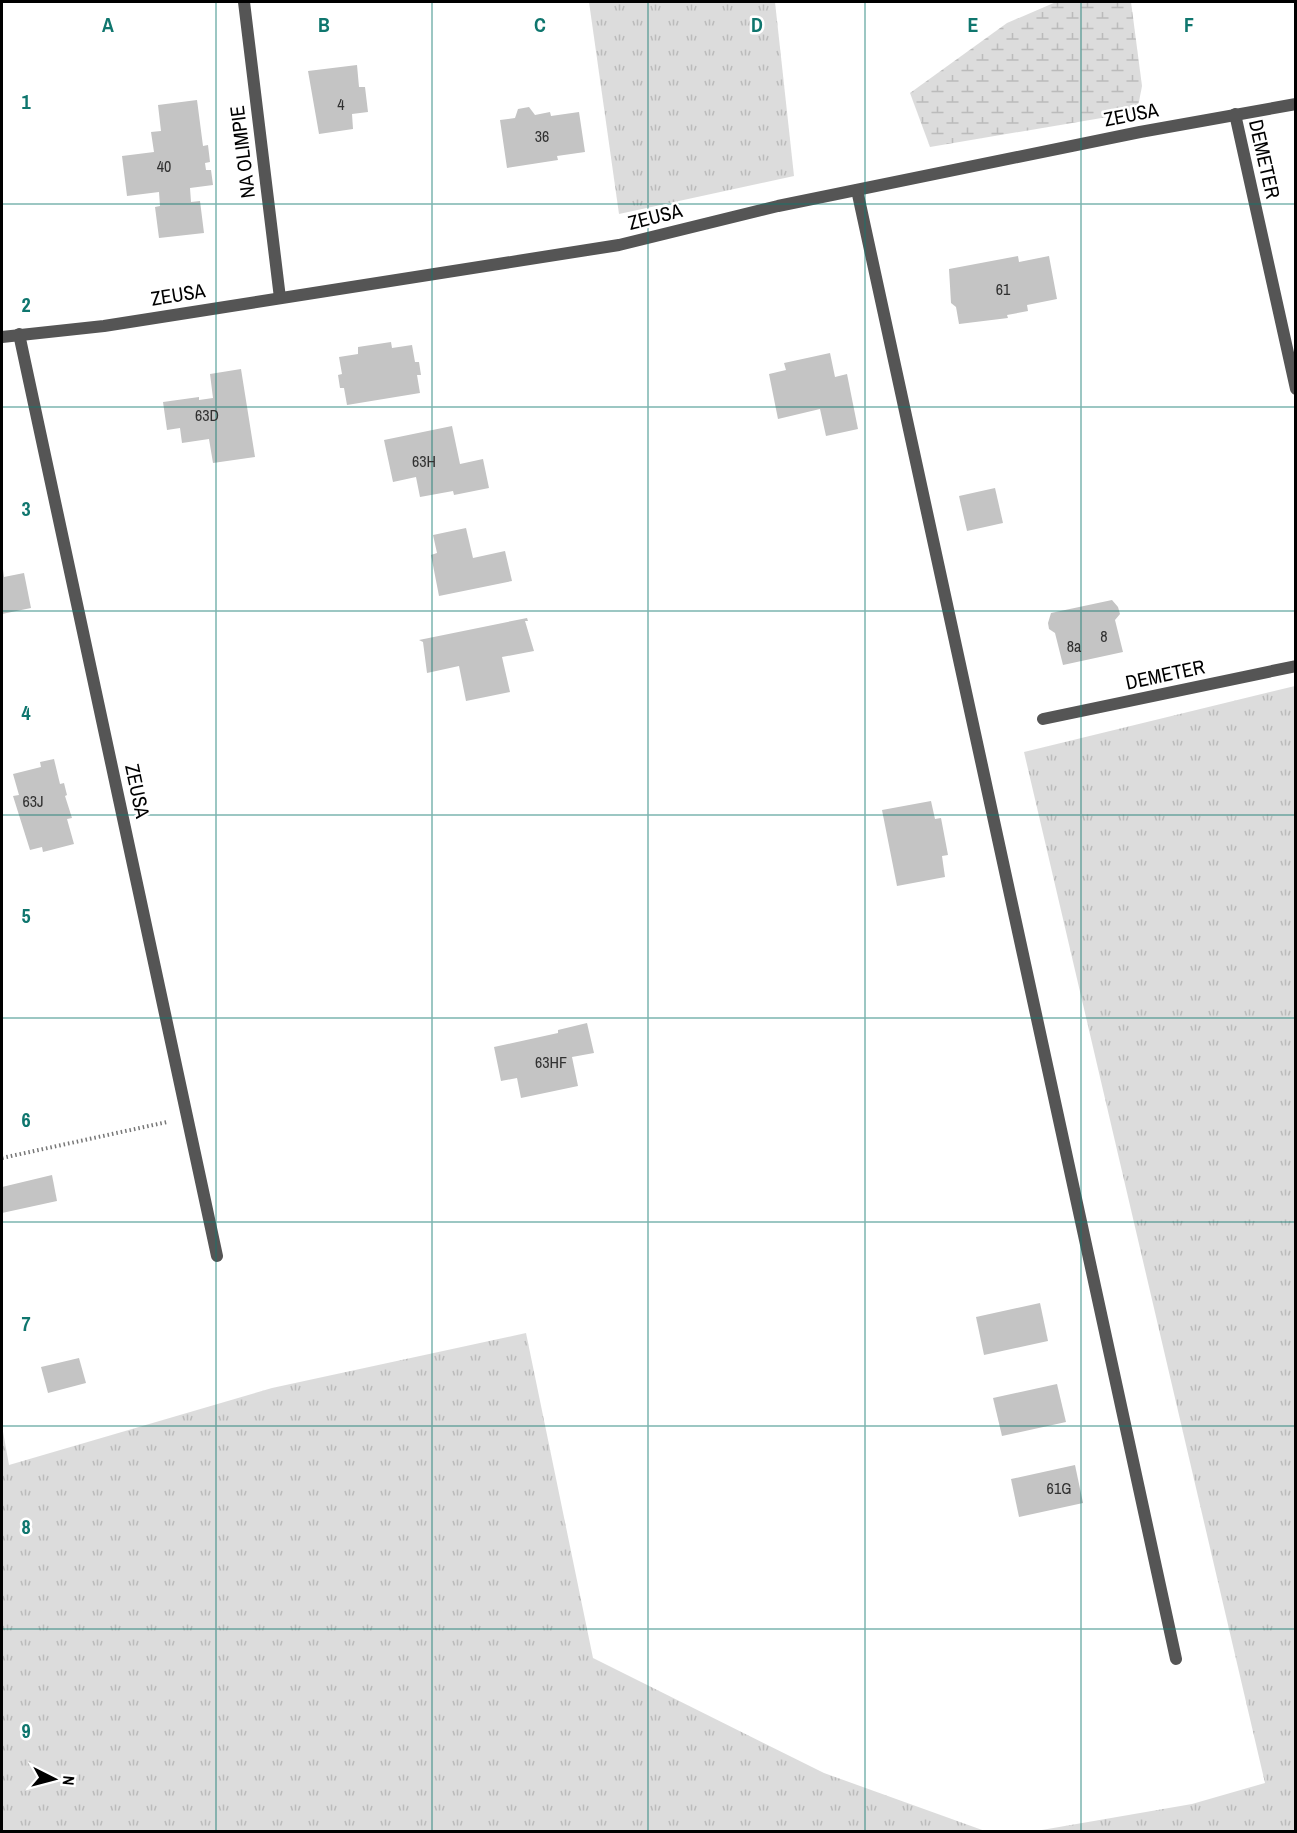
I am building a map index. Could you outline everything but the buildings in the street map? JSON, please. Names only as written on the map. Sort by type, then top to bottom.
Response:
[{"type":"street","name":"NA OLIMPIE","points":[[244,2],[280,298]]},
{"type":"street","name":"ZEUSA","points":[[2,337],[104,326],[619,245],[741,214],[1235,114],[1296,104]]},
{"type":"street","name":"DEMETER","points":[[1235,114],[1296,388]]},
{"type":"street","points":[[857,190],[1176,1659]]},
{"type":"street","name":"ZEUSA","points":[[19,334],[217,1256]]},
{"type":"street","name":"DEMETER","points":[[1043,719],[1296,666]]},
{"type":"path","points":[[2,1158],[189,1118]]},
{"type":"green space","points":[[589,2],[775,2],[794,176],[619,214]]},
{"type":"green space","points":[[1056,2],[1131,2],[1142,86],[1137,112],[930,147],[910,93],[1007,23]]},
{"type":"green space","points":[[1295,686],[1295,1831],[1036,1831],[1192,1804],[1265,1783],[1024,752]]},
{"type":"green space","points":[[526,1333],[593,1658],[824,1773],[985,1831],[2,1831],[2,1426],[9,1465],[272,1388]]}]
